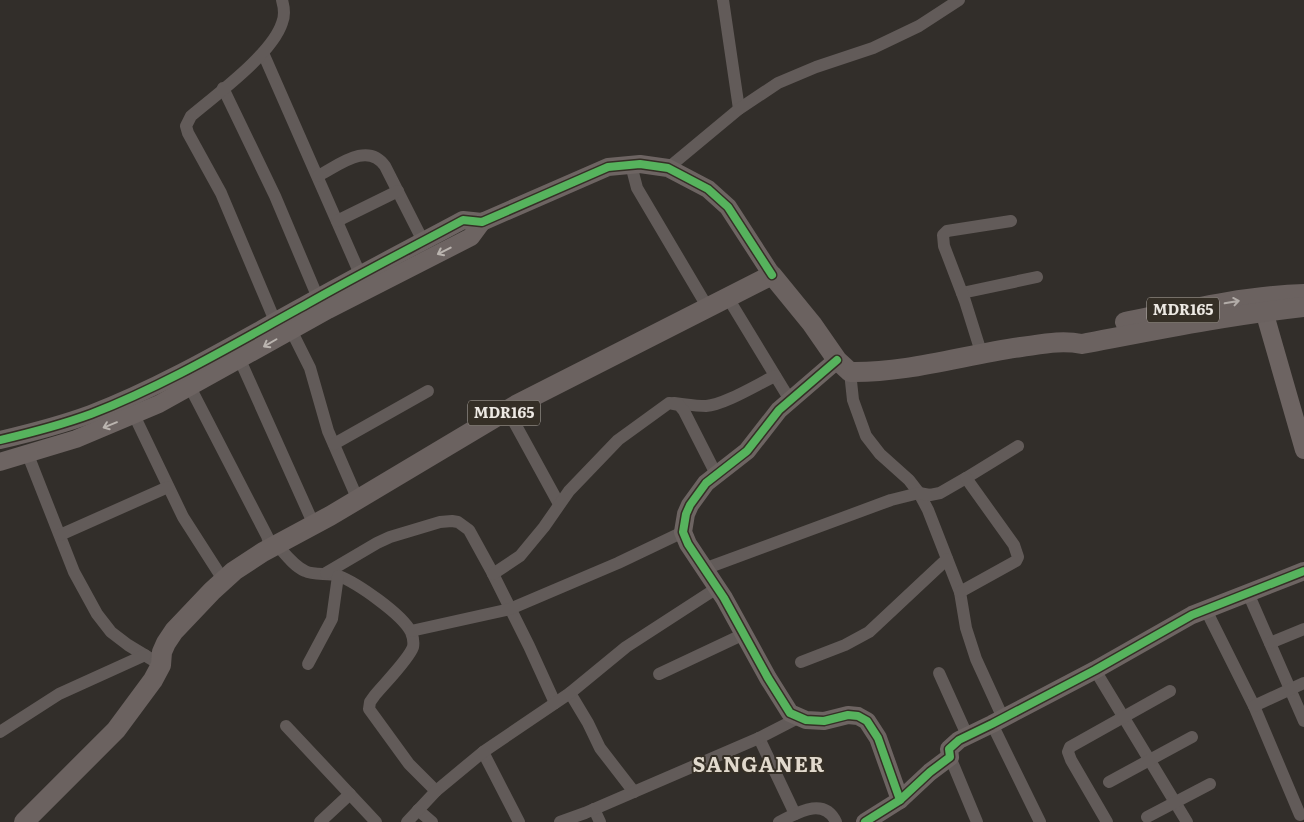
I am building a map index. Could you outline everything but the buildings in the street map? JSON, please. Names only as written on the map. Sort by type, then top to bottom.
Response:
[{"type":"main road","name":"MDR165","points":[[24,822],[116,730],[144,694],[153,660],[162,652],[174,631],[234,571],[274,546],[358,500],[508,410],[772,275]]},
{"type":"main road","points":[[772,275],[844,366]]},
{"type":"main road","name":"MDR165","points":[[844,366],[895,370],[982,352],[1066,341],[1082,344],[1304,294]]},
{"type":"main road","name":"MDR165","points":[[1263,304],[1304,307]]},
{"type":"street","points":[[275,322],[221,193],[186,126],[192,116],[263,52],[274,39],[283,22],[284,8],[282,0]]},
{"type":"street","points":[[723,0],[739,109]]},
{"type":"street","points":[[668,168],[739,109],[778,83],[816,67],[873,48],[920,26],[959,0]]},
{"type":"street","points":[[263,52],[360,274]]},
{"type":"street","points":[[223,88],[275,196],[318,298]]},
{"type":"street","points":[[318,176],[358,156],[372,155],[381,160],[424,241]]},
{"type":"street","points":[[0,440],[90,414],[120,401],[182,372],[360,274],[463,220],[482,222],[608,167],[640,164],[668,168],[708,188],[728,207],[772,275]]},
{"type":"street","points":[[630,165],[634,181],[642,197],[708,308]]},
{"type":"street","points":[[337,221],[398,192]]},
{"type":"street","points":[[982,352],[944,246],[943,235],[947,231],[1011,221]]},
{"type":"street","points":[[0,462],[76,439],[134,415],[240,360],[291,330],[471,237],[482,222]]},
{"type":"street","points":[[962,293],[1036,277]]},
{"type":"street","points":[[728,298],[790,400]]},
{"type":"street","points":[[1263,304],[1304,450]]},
{"type":"street","points":[[291,330],[310,368],[334,444],[358,500]]},
{"type":"street","points":[[240,360],[314,525]]},
{"type":"street","points":[[900,800],[878,738],[868,722],[858,716],[848,715],[824,721],[806,720],[790,713],[717,588],[688,544],[683,532],[686,514],[690,505],[706,483],[747,451],[770,420],[790,400],[844,366],[853,400],[866,436],[880,454],[909,480],[928,510],[960,592],[970,642],[998,721],[1040,822]]},
{"type":"street","points":[[493,574],[520,556],[544,527],[569,491],[626,432],[664,406],[673,403],[707,406],[733,397],[775,376]]},
{"type":"street","points":[[190,387],[267,536],[274,546],[306,572],[332,574],[372,595],[398,617],[410,631],[413,639],[410,652],[375,695],[370,702],[369,709],[409,764],[436,791]]},
{"type":"street","points":[[334,444],[428,391]]},
{"type":"street","points":[[673,403],[684,410],[716,474]]},
{"type":"street","points":[[508,410],[559,504]]},
{"type":"street","points":[[134,415],[168,487],[196,538],[224,581]]},
{"type":"street","points":[[704,569],[891,500],[919,493],[930,495],[940,493],[1018,446]]},
{"type":"street","points":[[28,455],[74,572],[97,614],[111,632],[153,660]]},
{"type":"street","points":[[960,592],[1016,562],[1018,557],[1014,545],[966,478]]},
{"type":"street","points":[[60,536],[168,487]]},
{"type":"street","points":[[332,574],[377,543],[390,537],[440,522],[458,522],[468,530],[493,574],[555,703]]},
{"type":"street","points":[[410,631],[510,609],[618,563],[683,532]]},
{"type":"street","points":[[800,662],[845,646],[869,632],[947,559]]},
{"type":"street","points":[[978,822],[950,757],[949,749],[953,744],[1095,670],[1192,615],[1304,571]]},
{"type":"street","points":[[308,664],[332,619],[332,574]]},
{"type":"street","points":[[407,822],[436,791],[483,752],[570,692],[626,647],[717,588]]},
{"type":"street","points":[[1248,593],[1304,721]]},
{"type":"street","points":[[1206,610],[1254,706],[1298,816]]},
{"type":"street","points":[[1270,643],[1304,629]]},
{"type":"street","points":[[659,674],[744,634]]},
{"type":"street","points":[[0,732],[59,694],[153,660]]},
{"type":"street","points":[[1095,670],[1187,822]]},
{"type":"street","points":[[939,673],[967,736]]},
{"type":"street","points":[[1254,706],[1304,683]]},
{"type":"street","points":[[570,692],[600,748],[634,792]]},
{"type":"street","points":[[1107,822],[1071,760],[1068,752],[1070,746],[1170,692]]},
{"type":"street","points":[[560,822],[758,738],[798,718]]},
{"type":"street","points":[[286,726],[376,822]]},
{"type":"street","points":[[1109,782],[1192,736]]},
{"type":"street","points":[[758,738],[795,814]]},
{"type":"street","points":[[483,752],[519,822]]},
{"type":"street","points":[[865,822],[900,800],[930,772],[950,757]]},
{"type":"street","points":[[1147,817],[1210,784]]},
{"type":"street","points":[[320,822],[350,794]]},
{"type":"street","points":[[779,822],[795,814],[821,808],[826,810],[836,822]]},
{"type":"street","points":[[594,809],[600,822]]},
{"type":"street","points":[[418,810],[432,822]]},
{"type":"cycle path","points":[[0,440],[68,422],[119,403],[200,363],[463,220],[482,222],[608,167],[640,164],[668,168],[708,189],[728,207],[772,275]]},
{"type":"cycle path","points":[[837,360],[779,410],[747,451],[706,483],[690,505],[686,514],[683,532],[688,544],[724,598],[768,678],[790,713],[806,720],[824,721],[848,715],[858,716],[867,721],[878,738],[900,800]]},
{"type":"cycle path","points":[[865,822],[900,800],[930,772],[950,757],[949,749],[959,740],[1095,670],[1192,615],[1304,571]]},
{"type":"district","name":"SANGANER","points":[[759,765]]}]
